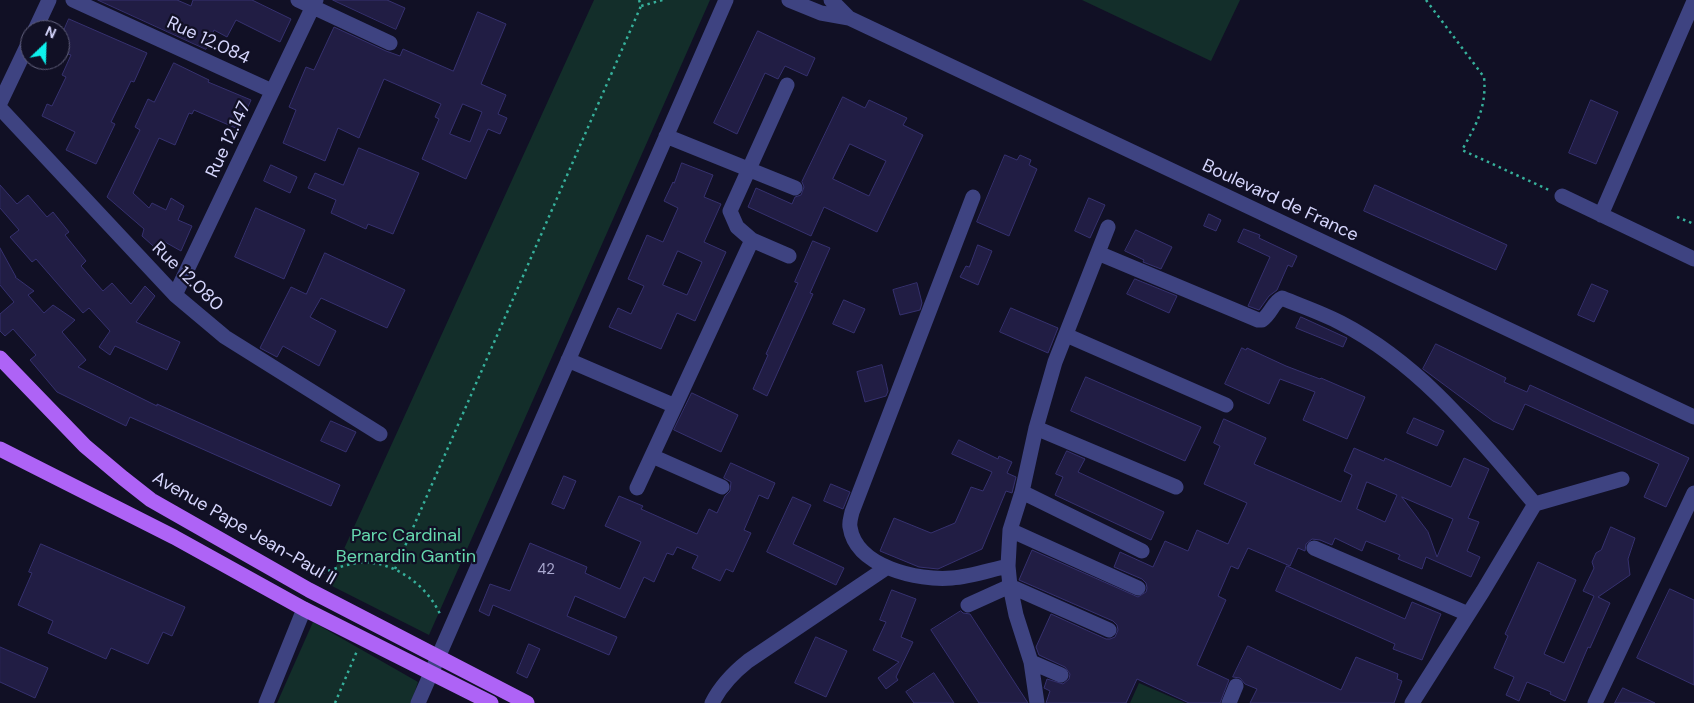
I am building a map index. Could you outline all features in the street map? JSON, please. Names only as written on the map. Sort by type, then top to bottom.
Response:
[{"type":"main road","name":"Avenue Pape Jean-Paul II","points":[[0,358],[85,446],[151,500],[309,590],[527,703]]},
{"type":"main road","points":[[0,449],[174,537],[304,609],[491,703]]},
{"type":"street","points":[[40,20],[49,0]]},
{"type":"street","name":"Rue 12.084","points":[[73,0],[272,91]]},
{"type":"street","points":[[298,0],[314,4],[390,43]]},
{"type":"street","points":[[418,703],[726,0]]},
{"type":"street","name":"Boulevard de France","points":[[789,0],[821,14],[849,18],[1694,418]]},
{"type":"street","name":"Boulevard de France","points":[[831,0],[849,18]]},
{"type":"street","points":[[1601,215],[1694,1]]},
{"type":"street","name":"Rue 12.147","points":[[175,295],[314,4]]},
{"type":"street","points":[[0,103],[20,61]]},
{"type":"street","points":[[786,85],[730,212],[736,227],[752,240],[789,256]]},
{"type":"street","name":"Rue 12.080","points":[[0,108],[175,295],[225,337],[380,434]]},
{"type":"street","points":[[666,136],[795,188]]},
{"type":"street","points":[[1562,196],[1694,259]]},
{"type":"street","points":[[973,198],[852,512],[849,526],[854,540],[866,553],[886,568],[928,579],[953,578],[1008,566]]},
{"type":"street","points":[[1037,703],[1031,662],[1016,615],[1010,586],[1008,566],[1010,530],[1022,492],[1036,428],[1053,370],[1108,227]]},
{"type":"street","points":[[637,488],[752,240]]},
{"type":"street","points":[[1098,253],[1258,320],[1267,317],[1278,299],[1282,298],[1347,326],[1420,376],[1450,406],[1535,504]]},
{"type":"street","points":[[1066,335],[1226,405]]},
{"type":"street","points":[[568,360],[675,406]]},
{"type":"street","points":[[1036,428],[1176,487]]},
{"type":"street","points":[[652,456],[722,487]]},
{"type":"street","points":[[1418,701],[1535,504],[1622,479]]},
{"type":"street","points":[[1022,492],[1142,550]]},
{"type":"street","points":[[1595,703],[1694,493]]},
{"type":"street","points":[[1010,530],[1138,588]]},
{"type":"street","points":[[1314,548],[1468,614]]},
{"type":"street","points":[[712,703],[732,674],[743,665],[886,568]]},
{"type":"street","points":[[968,605],[1010,586],[1109,630]]},
{"type":"street","points":[[266,703],[304,609]]},
{"type":"street","points":[[1031,662],[1061,675]]},
{"type":"street","points":[[1229,703],[1236,686]]},
{"type":"path","points":[[394,569],[641,6],[639,0]]},
{"type":"path","points":[[641,6],[663,0]]},
{"type":"path","points":[[1426,0],[1484,77],[1484,105],[1462,150],[1562,196]]},
{"type":"path","points":[[1677,216],[1694,224]]},
{"type":"path","points":[[316,575],[359,563],[376,564],[394,569],[416,583],[431,598],[442,617],[446,636]]},
{"type":"path","points":[[335,703],[362,638]]},
{"type":"green space","name":"Parc Cardinal Bernardin Gantin","points":[[594,0],[710,0],[429,635],[328,584]]},
{"type":"green space","points":[[1082,0],[1240,0],[1211,61]]},
{"type":"green space","points":[[313,622],[418,682],[411,703],[277,703]]},
{"type":"green space","points":[[1139,683],[1185,703],[1130,703]]},
{"type":"building","points":[[98,0],[177,0],[191,6],[193,0],[252,0],[291,19],[280,42],[236,20],[227,37],[214,30],[206,49]]},
{"type":"building","points":[[333,0],[387,0],[405,8],[396,29]]},
{"type":"building","points":[[478,12],[506,24],[481,84],[506,95],[498,114],[507,118],[500,134],[488,129],[466,179],[422,159],[439,119],[435,117],[441,104],[384,79],[359,138],[338,128],[325,161],[283,143],[296,110],[289,107],[306,67],[314,70],[334,27],[386,51],[400,56],[403,49],[453,71]],"holes":[[[463,104],[482,112],[470,142],[450,134]]]},
{"type":"building","points":[[69,20],[147,53],[134,82],[131,81],[111,122],[115,124],[96,164],[66,150],[75,132],[42,116],[47,104],[52,106],[66,77],[62,75],[64,70],[70,70]]},
{"type":"building","points":[[758,31],[815,58],[807,76],[785,66],[778,79],[765,73],[737,134],[714,123]]},
{"type":"building","points":[[174,63],[209,80],[208,82],[251,100],[238,129],[194,110],[192,114],[189,113],[175,145],[159,138],[133,193],[149,208],[152,203],[166,210],[171,198],[184,206],[178,220],[192,226],[181,251],[165,242],[161,253],[142,236],[144,229],[107,197],[140,130],[135,127],[148,99],[154,102]]},
{"type":"building","points":[[843,97],[865,108],[869,100],[907,118],[903,125],[923,135],[877,232],[824,207],[811,236],[748,207],[756,188],[792,204],[795,197],[801,195],[804,187],[802,182]],"holes":[[[850,144],[886,161],[869,196],[833,179]]]},
{"type":"building","points":[[1591,100],[1618,112],[1596,164],[1569,153]]},
{"type":"building","points":[[359,148],[419,173],[393,234],[368,224],[366,229],[331,213],[336,200],[308,188],[315,173],[343,185]]},
{"type":"building","points":[[1005,155],[1017,160],[1020,155],[1031,160],[1029,165],[1037,169],[1009,236],[977,222]]},
{"type":"building","points":[[682,163],[713,175],[704,197],[721,204],[704,242],[726,252],[695,321],[677,313],[661,349],[609,327],[618,308],[631,314],[644,286],[628,279],[647,235],[663,242],[678,208],[664,201]],"holes":[[[678,251],[702,262],[687,295],[663,285]]]},
{"type":"building","points":[[271,165],[297,177],[290,193],[264,181]]},
{"type":"building","points":[[0,185],[17,204],[28,195],[47,217],[53,212],[69,232],[65,235],[86,261],[81,266],[103,291],[112,283],[131,304],[145,286],[155,296],[136,322],[180,342],[167,370],[115,346],[110,355],[99,347],[110,331],[89,308],[83,313],[36,259],[32,262],[10,237],[19,230],[0,208]]},
{"type":"building","points":[[1375,185],[1507,245],[1496,270],[1364,211]]},
{"type":"building","points":[[1089,198],[1105,205],[1090,238],[1075,231]]},
{"type":"building","points":[[256,208],[305,230],[284,279],[235,257]]},
{"type":"building","points":[[1209,214],[1221,220],[1216,231],[1204,226]]},
{"type":"building","points":[[1244,229],[1260,235],[1259,238],[1297,256],[1292,267],[1288,265],[1277,290],[1269,296],[1259,310],[1248,306],[1270,257],[1238,242]]},
{"type":"building","points":[[1136,230],[1172,247],[1161,269],[1143,262],[1144,260],[1125,251]]},
{"type":"building","points":[[813,241],[830,248],[810,293],[813,294],[767,396],[753,389],[768,355],[766,354],[798,283],[795,282]]},
{"type":"building","points":[[978,245],[992,251],[978,285],[960,277],[966,266],[969,267]]},
{"type":"building","points":[[0,248],[15,277],[34,291],[28,295],[44,313],[53,305],[75,320],[62,332],[86,360],[78,367],[157,406],[157,404],[340,485],[331,506],[130,417],[126,426],[57,392],[30,360],[36,355],[13,329],[5,336],[0,331],[0,314],[14,302],[0,285]]},
{"type":"building","points":[[325,253],[405,290],[387,328],[321,298],[310,317],[336,331],[319,366],[283,346],[277,357],[260,348],[291,287],[306,294]]},
{"type":"building","points":[[1135,279],[1177,296],[1169,313],[1127,294]]},
{"type":"building","points":[[917,283],[922,303],[920,310],[900,315],[893,290]]},
{"type":"building","points":[[1592,284],[1608,291],[1594,322],[1578,315]]},
{"type":"building","points":[[844,300],[865,309],[854,333],[833,324]]},
{"type":"building","points":[[1011,308],[1058,328],[1048,353],[1000,332]]},
{"type":"building","points":[[1301,317],[1347,338],[1343,347],[1296,328]]},
{"type":"building","points":[[1436,344],[1506,378],[1504,382],[1527,392],[1530,385],[1689,458],[1666,507],[1644,497],[1659,464],[1525,404],[1513,430],[1493,421],[1423,369]]},
{"type":"building","points":[[1242,348],[1246,350],[1247,348],[1286,366],[1321,378],[1365,397],[1347,439],[1303,420],[1315,392],[1280,379],[1269,404],[1225,384]]},
{"type":"building","points":[[882,365],[888,391],[886,396],[865,402],[857,372]]},
{"type":"building","points":[[1086,377],[1201,427],[1185,461],[1071,411]]},
{"type":"building","points":[[692,393],[738,415],[721,452],[674,430]]},
{"type":"building","points":[[1414,418],[1444,431],[1437,446],[1407,433]]},
{"type":"building","points":[[1224,419],[1266,438],[1254,464],[1341,502],[1352,475],[1344,471],[1354,448],[1384,461],[1385,458],[1451,487],[1464,458],[1489,469],[1468,518],[1479,522],[1467,551],[1480,557],[1471,577],[1426,557],[1422,569],[1398,559],[1400,555],[1366,541],[1362,551],[1335,538],[1332,545],[1312,539],[1306,544],[1305,551],[1298,548],[1290,566],[1248,548],[1238,569],[1231,566],[1218,596],[1226,600],[1197,665],[1229,680],[1220,703],[1189,703],[1137,679],[1126,703],[1046,703],[1050,691],[1044,688],[1047,679],[1063,684],[1069,679],[1070,674],[1065,667],[1039,655],[1036,647],[1051,614],[1106,639],[1115,637],[1118,630],[1117,625],[1113,621],[1019,580],[1032,550],[1138,597],[1146,592],[1146,583],[1142,579],[1114,567],[1120,552],[1153,567],[1165,541],[1188,551],[1197,530],[1228,544],[1247,503],[1204,484],[1220,446],[1214,443]],"holes":[[[1367,482],[1397,495],[1385,522],[1357,509]],[[1402,497],[1453,519],[1437,557],[1428,532]]]},
{"type":"building","points":[[331,421],[356,432],[346,452],[321,441]]},
{"type":"building","points":[[959,440],[998,459],[999,456],[1012,462],[1007,473],[1016,477],[1012,493],[1006,491],[982,549],[938,569],[919,567],[880,551],[894,518],[931,533],[955,523],[971,487],[983,491],[992,472],[952,454]]},
{"type":"building","points":[[1067,451],[1085,459],[1078,472],[1164,512],[1151,540],[1055,495],[1063,477],[1056,474]]},
{"type":"building","points":[[731,463],[775,483],[768,499],[759,495],[744,530],[751,533],[733,572],[726,569],[720,581],[692,568],[698,556],[677,547],[673,555],[667,553],[654,582],[644,577],[625,618],[575,596],[567,616],[617,637],[609,655],[493,605],[489,616],[479,611],[490,584],[510,591],[530,543],[587,567],[585,573],[620,589],[641,542],[605,526],[619,496],[643,506],[641,509],[697,534],[709,509],[717,513],[725,496],[730,491],[731,482],[724,478]]},
{"type":"building","points":[[564,476],[576,481],[564,509],[552,504]]},
{"type":"building","points":[[831,484],[850,492],[843,509],[824,501]]},
{"type":"building","points":[[793,497],[811,505],[793,544],[844,568],[836,585],[767,552]]},
{"type":"building","points":[[1611,527],[1635,538],[1628,559],[1630,575],[1598,597],[1610,603],[1590,648],[1588,647],[1565,701],[1550,694],[1551,692],[1527,682],[1519,701],[1506,695],[1514,677],[1494,668],[1508,636],[1505,634],[1538,562],[1576,580],[1544,654],[1564,663],[1594,596],[1583,591],[1594,568],[1592,562],[1596,553],[1601,550]]},
{"type":"building","points":[[41,544],[185,607],[172,636],[163,632],[148,664],[111,648],[106,659],[48,633],[53,621],[18,605],[32,573],[29,572]]},
{"type":"building","points":[[1287,566],[1405,619],[1412,602],[1441,614],[1422,660],[1393,649],[1395,644],[1276,591]]},
{"type":"building","points":[[1670,589],[1694,600],[1694,685],[1637,658]]},
{"type":"building","points":[[892,590],[916,599],[901,637],[913,642],[896,677],[898,680],[886,689],[878,678],[899,662],[873,650],[886,622],[880,620]]},
{"type":"building","points":[[961,611],[970,614],[1028,703],[979,703],[931,630]]},
{"type":"building","points":[[816,637],[847,651],[826,697],[795,683]]},
{"type":"building","points":[[529,644],[540,649],[527,678],[517,673]]},
{"type":"building","points":[[1248,646],[1341,690],[1356,657],[1398,674],[1397,679],[1402,681],[1394,703],[1250,703],[1257,689],[1245,684],[1240,678],[1233,677]]},
{"type":"building","points":[[0,647],[48,668],[35,698],[0,682]]},
{"type":"building","points":[[934,673],[954,703],[914,703],[906,692]]},
{"type":"building","points":[[1623,688],[1655,703],[1615,703]]}]
